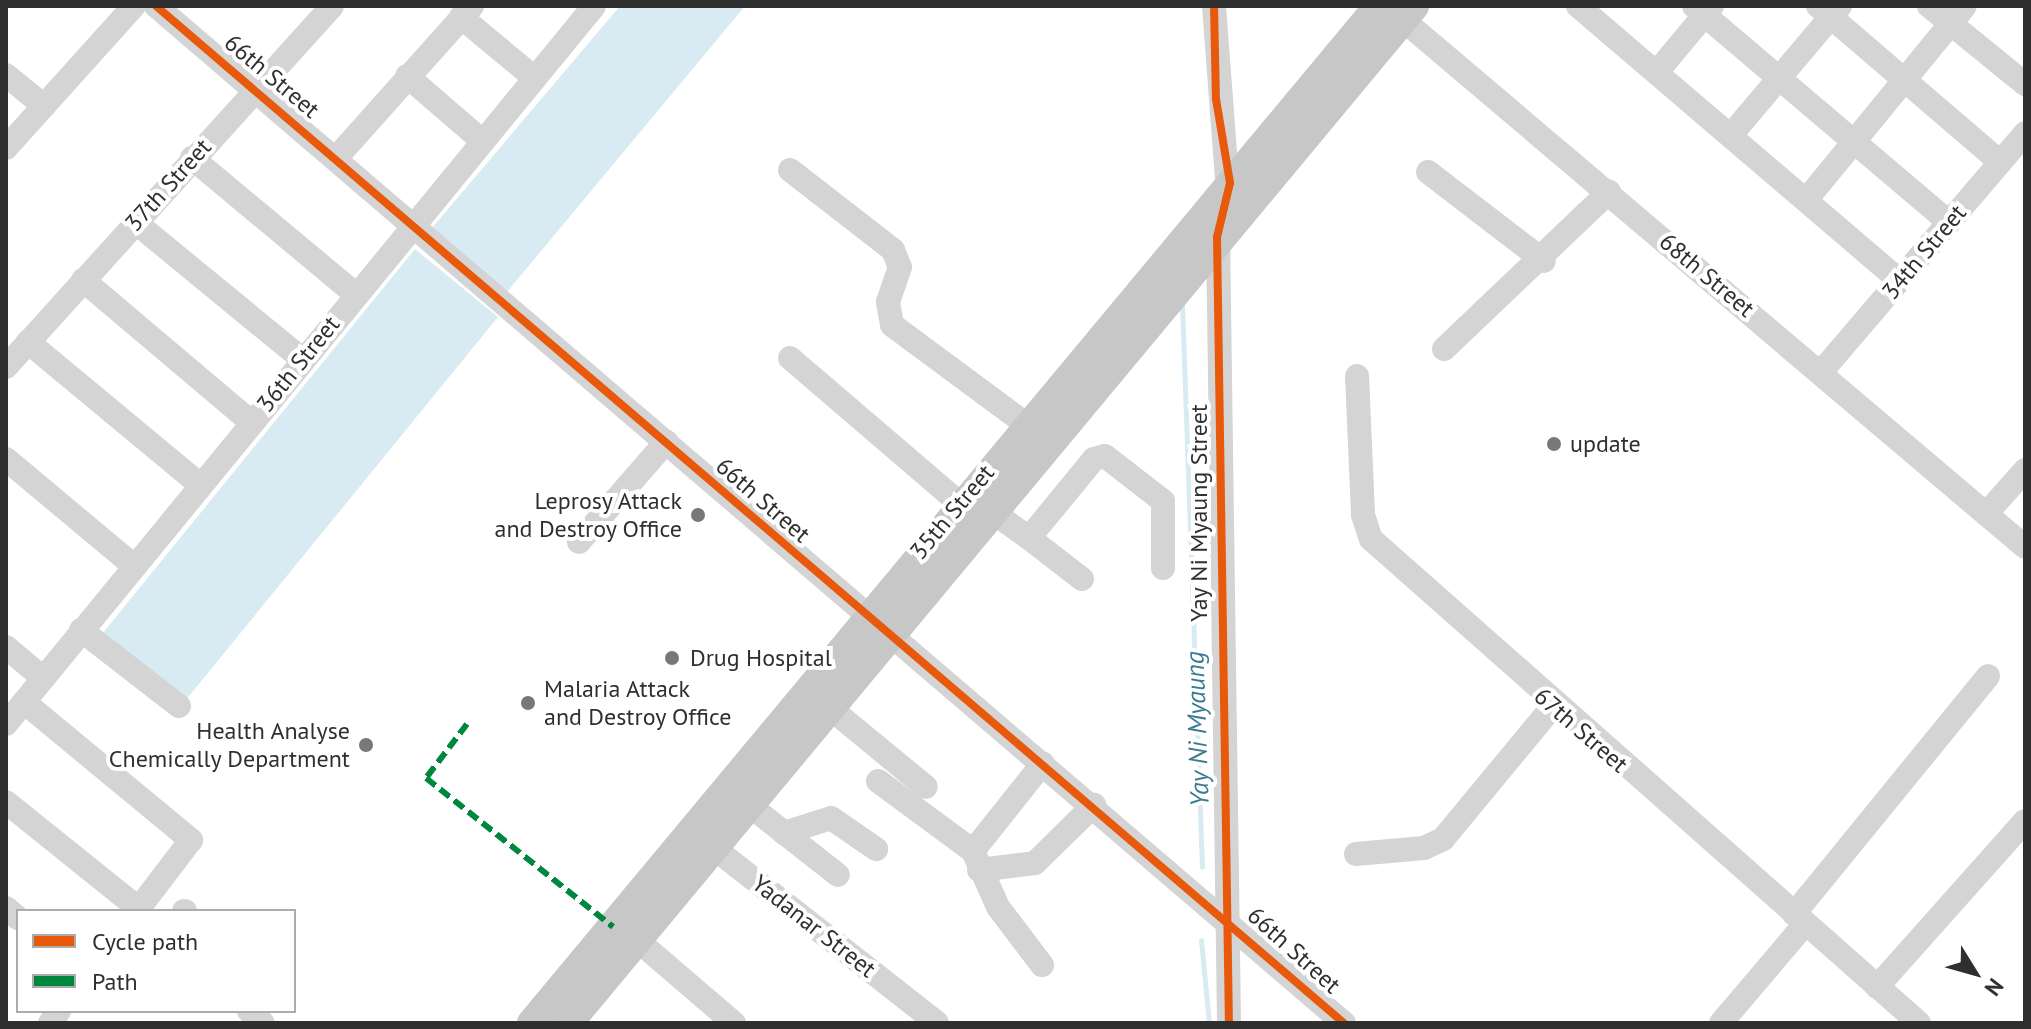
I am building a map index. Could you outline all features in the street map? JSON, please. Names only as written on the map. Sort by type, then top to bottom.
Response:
[{"type":"main road","name":"35th Street","points":[[532,1023],[702,839],[749,805],[990,510],[1043,419],[1230,183],[1395,9]]},
{"type":"main road","name":"35th Street","points":[[577,1020],[637,940],[702,839],[866,616],[959,503],[1217,237],[1395,9]]},
{"type":"street","points":[[6,148],[134,6]]},
{"type":"street","name":"66th Street","points":[[156,6],[415,221],[866,616],[1222,912],[1344,1023]]},
{"type":"street","name":"37th Street","points":[[6,367],[254,88],[332,6]]},
{"type":"street","name":"36th Street","points":[[6,724],[480,139],[594,6]]},
{"type":"street","name":"Yay Ni Myaung Street","points":[[1214,6],[1216,99],[1230,183],[1217,237],[1222,912],[1229,1023]]},
{"type":"street","points":[[1929,6],[1958,15],[2025,84]]},
{"type":"street","points":[[1583,8],[1899,280]]},
{"type":"street","name":"68th Street","points":[[1395,9],[2025,547]]},
{"type":"street","points":[[1657,72],[1703,9],[1779,79],[1949,222]]},
{"type":"street","points":[[1731,135],[1779,79],[1829,10],[2000,162]]},
{"type":"street","points":[[337,157],[466,12],[532,76]]},
{"type":"street","points":[[1807,199],[1907,82],[1958,15]]},
{"type":"street","points":[[6,75],[44,106]]},
{"type":"street","points":[[407,76],[480,139]]},
{"type":"street","name":"34th Street","points":[[1822,371],[2025,133]]},
{"type":"street","points":[[192,158],[355,294]]},
{"type":"street","points":[[790,170],[893,250],[900,267],[888,302],[892,325],[1043,419]]},
{"type":"street","points":[[1428,172],[1544,261]]},
{"type":"street","points":[[1444,349],[1544,261],[1609,192]]},
{"type":"street","points":[[135,222],[302,359]]},
{"type":"street","points":[[83,280],[251,422]]},
{"type":"street","points":[[28,342],[200,485]]},
{"type":"street","points":[[790,358],[959,503]]},
{"type":"street","name":"67th Street","points":[[1357,376],[1363,515],[1371,539],[1553,706],[1919,1023]]},
{"type":"street","points":[[579,542],[666,442]]},
{"type":"street","points":[[1029,538],[1094,459],[1105,456],[1163,501],[1163,568]]},
{"type":"street","points":[[6,459],[134,566]]},
{"type":"street","points":[[1986,514],[2025,470]]},
{"type":"street","points":[[990,510],[1082,579]]},
{"type":"street","points":[[81,630],[179,706]]},
{"type":"street","points":[[6,647],[43,678]]},
{"type":"street","points":[[1721,1023],[1988,676]]},
{"type":"street","points":[[24,702],[191,840],[139,909]]},
{"type":"street","points":[[1356,854],[1424,848],[1443,839],[1553,706]]},
{"type":"street","points":[[830,708],[926,787]]},
{"type":"street","points":[[976,861],[1043,763]]},
{"type":"street","points":[[878,781],[976,861],[1042,965]]},
{"type":"street","points":[[6,802],[137,909]]},
{"type":"street","points":[[749,805],[838,875]]},
{"type":"street","points":[[976,861],[1035,863],[1094,805]]},
{"type":"street","points":[[784,833],[831,818],[876,849]]},
{"type":"street","points":[[1877,987],[2025,821]]},
{"type":"street","name":"Yadanar Street","points":[[702,839],[937,1023]]},
{"type":"street","points":[[637,940],[734,1023]]},
{"type":"shaded area","points":[[620,6],[745,6],[507,292],[432,228]]},
{"type":"shaded area","points":[[415,249],[498,317],[185,701],[102,634]]},
{"type":"waterway","name":"Yay Ni Myaung","points":[[1182,304],[1202,867]]},
{"type":"waterway","name":"Yay Ni Myaung","points":[[1201,940],[1209,1023]]},
{"type":"marked path","points":[[467,724],[426,778],[613,927]]},
{"type":"cycle path","points":[[156,6],[1344,1023]]},
{"type":"cycle path","points":[[1214,6],[1216,99],[1230,183],[1217,237],[1229,1023]]},
{"type":"place","name":"update","points":[[1554,444]]},
{"type":"place","name":"Leprosy Attack and Destroy Office","points":[[698,515]]},
{"type":"place","name":"Drug Hospital","points":[[672,658]]},
{"type":"place","name":"Malaria Attack and Destroy Office","points":[[528,703]]},
{"type":"place","name":"Health Analyse Chemically Department","points":[[366,745]]}]
